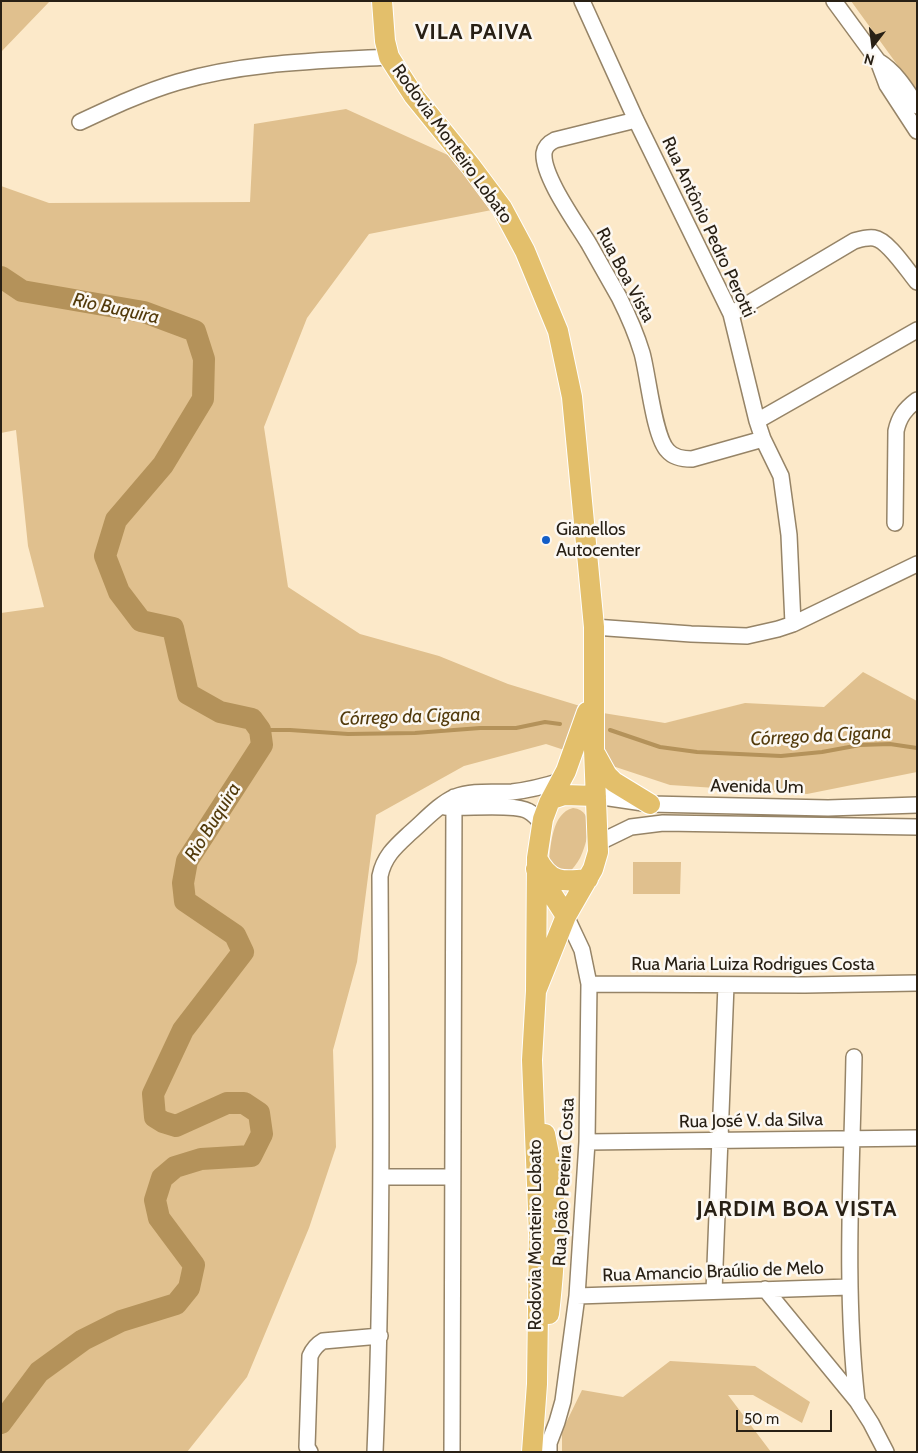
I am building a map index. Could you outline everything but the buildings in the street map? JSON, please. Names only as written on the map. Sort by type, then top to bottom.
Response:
[{"type":"main road","name":"Rodovia Monteiro Lobato","points":[[382,1],[385,41],[389,57],[414,96],[502,208],[526,251],[558,331],[572,397],[594,627],[593,696],[597,860],[566,916],[536,991]]},
{"type":"main road","name":"Rodovia Monteiro Lobato","points":[[540,1447],[538,1384],[539,1234],[532,1060],[536,991],[536,864],[542,824],[579,739],[593,696]]},
{"type":"main road","points":[[594,749],[606,775],[650,804]]},
{"type":"main road","points":[[552,799],[564,795],[596,796]]},
{"type":"main road","points":[[536,864],[554,878],[568,881],[588,879]]},
{"type":"main road","points":[[536,864],[566,916]]},
{"type":"street","name":"Rua Antônio Pedro Perotti","points":[[582,1],[636,120],[731,314],[757,421],[763,439],[778,467],[785,493],[793,624]]},
{"type":"street","points":[[834,1],[878,61],[887,85],[917,130]]},
{"type":"street","points":[[80,122],[154,89],[210,74],[300,62],[389,57]]},
{"type":"street","points":[[878,61],[888,67],[899,79],[917,106]]},
{"type":"street","name":"Rua Boa Vista","points":[[636,120],[555,140],[545,148],[544,162],[568,213],[608,276],[633,324],[662,443],[667,451],[682,458],[692,459],[763,439]]},
{"type":"street","points":[[731,314],[854,241],[864,238],[874,238],[884,242],[917,282]]},
{"type":"street","points":[[757,421],[917,330]]},
{"type":"street","points":[[895,523],[895,442],[898,421],[907,408],[917,400]]},
{"type":"street","points":[[594,627],[747,636],[793,624],[917,564]]},
{"type":"street","points":[[375,1452],[380,1336],[380,876],[385,859],[395,846],[449,804],[471,793],[535,789],[561,781]]},
{"type":"street","name":"Avenida Um","points":[[596,796],[650,804],[828,808],[917,806]]},
{"type":"street","points":[[449,804],[524,809],[534,815],[542,824]]},
{"type":"street","points":[[449,804],[452,1452]]},
{"type":"street","points":[[598,843],[632,827],[663,823],[917,827]]},
{"type":"street","name":"Rua João Pereira Costa","points":[[540,1447],[557,1422],[563,1401],[577,1296],[587,1142],[589,984],[582,950],[566,916]]},
{"type":"street","name":"Rua Maria Luiza Rodrigues Costa","points":[[589,984],[917,983]]},
{"type":"street","points":[[714,1291],[726,985]]},
{"type":"street","points":[[854,1058],[849,1287],[853,1367],[857,1401]]},
{"type":"street","name":"Rua José V. da Silva","points":[[587,1142],[917,1138]]},
{"type":"street","points":[[381,1177],[452,1177]]},
{"type":"street","name":"Rua Amancio Braúlio de Melo","points":[[577,1296],[849,1287]]},
{"type":"street","points":[[765,1289],[857,1401],[886,1452]]},
{"type":"street","points":[[310,1452],[308,1438],[310,1356],[312,1350],[323,1341],[380,1336]]},
{"type":"shaded area","points":[[1,1],[50,1],[1,52]]},
{"type":"shaded area","points":[[851,1],[917,1],[917,92]]},
{"type":"shaded area","points":[[346,109],[470,165],[502,208],[369,234],[307,318],[264,427],[288,587],[360,634],[439,656],[508,684],[603,713],[665,723],[745,703],[824,707],[863,672],[917,701],[917,772],[807,794],[670,785],[546,744],[464,766],[376,815],[357,962],[333,1050],[336,1147],[309,1228],[247,1377],[187,1452],[1,1452],[1,613],[44,607],[28,546],[16,430],[1,433],[1,186],[49,203],[250,202],[254,124]]},
{"type":"shaded area","points":[[573,808],[580,810],[588,821],[587,837],[583,852],[577,862],[568,874],[561,875],[549,861],[552,839],[561,816]]},
{"type":"shaded area","points":[[633,862],[681,862],[680,894],[633,894]]},
{"type":"shaded area","points":[[670,1361],[755,1366],[810,1402],[802,1423],[753,1395],[728,1395],[771,1452],[562,1452],[562,1431],[582,1390],[623,1397]]},
{"type":"waterway","name":"Rio Buquira","points":[[1,277],[22,291],[144,312],[195,331],[204,359],[203,399],[163,465],[116,520],[105,556],[119,592],[141,621],[173,628],[188,694],[220,712],[252,719],[260,730],[262,745],[187,861],[183,883],[185,901],[235,935],[243,952],[183,1030],[153,1094],[155,1117],[176,1126],[227,1103],[244,1103],[259,1113],[262,1134],[251,1156],[201,1159],[175,1167],[162,1178],[155,1200],[159,1218],[194,1265],[189,1288],[176,1304],[121,1321],[83,1340],[39,1372],[1,1423]]},
{"type":"waterway","name":"Córrego da Cigana","points":[[260,730],[348,734],[415,733],[480,728],[516,728],[545,722],[560,724]]},
{"type":"waterway","name":"Córrego da Cigana","points":[[610,730],[660,747],[697,752],[781,756],[822,752],[860,745],[890,744],[917,748]]},
{"type":"place","name":"Gianellos Autocenter","points":[[546,540]]},
{"type":"district","name":"VILA PAIVA","points":[[474,33]]},
{"type":"district","name":"JARDIM BOA VISTA","points":[[797,1210]]}]
